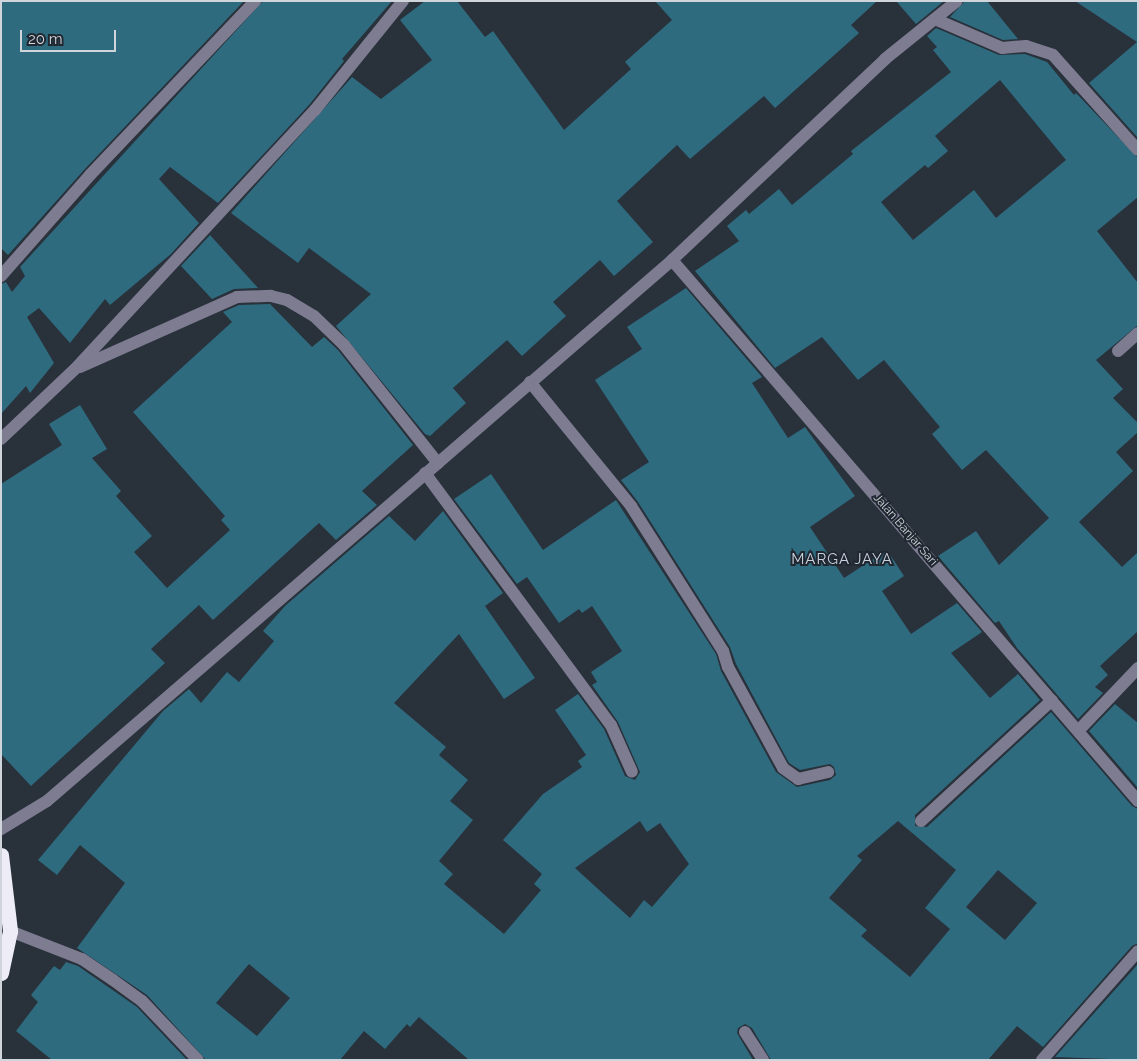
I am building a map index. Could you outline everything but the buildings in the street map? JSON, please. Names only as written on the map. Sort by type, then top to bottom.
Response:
[{"type":"highway","points":[[1,855],[10,931],[1,973]]},
{"type":"street","points":[[1,276],[90,175],[255,1]]},
{"type":"street","points":[[1,439],[75,369],[315,110],[403,1]]},
{"type":"street","points":[[1,829],[47,801],[438,463],[672,260],[885,59],[937,20],[957,1]]},
{"type":"street","points":[[937,20],[1002,48],[1026,46],[1053,55],[1138,150]]},
{"type":"street","name":"Jalan Banjar Sari","points":[[672,260],[1079,730],[1138,801]]},
{"type":"street","points":[[75,369],[237,297],[271,296],[287,300],[314,316],[344,345],[438,463]]},
{"type":"street","points":[[1118,351],[1138,333]]},
{"type":"street","points":[[530,382],[631,506],[723,651],[728,667],[783,768],[798,779],[828,772]]},
{"type":"street","points":[[425,473],[611,725],[632,772]]},
{"type":"street","points":[[1079,730],[1138,668]]},
{"type":"street","points":[[921,821],[1052,700]]},
{"type":"street","points":[[10,931],[82,959],[113,980],[142,1001],[198,1060]]},
{"type":"street","points":[[1042,1060],[1138,950]]},
{"type":"street","points":[[745,1032],[763,1060]]},
{"type":"district","name":"MARGA JAYA","points":[[842,560]]}]
